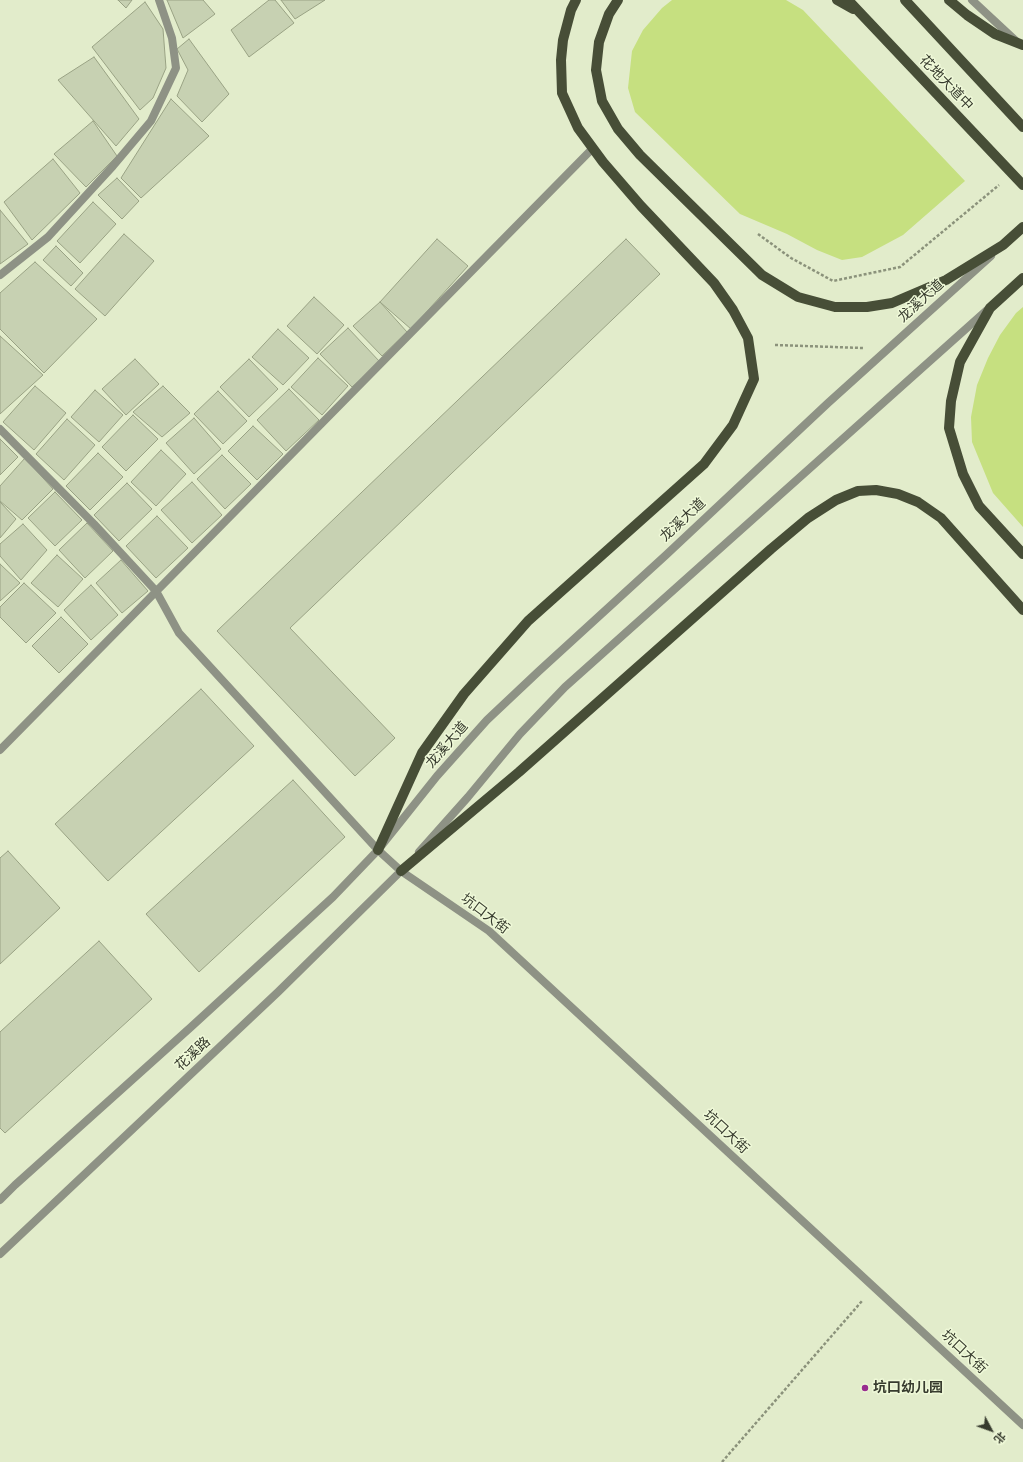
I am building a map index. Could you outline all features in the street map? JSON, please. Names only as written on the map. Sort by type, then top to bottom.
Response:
[{"type":"main road","points":[[378,850],[422,753],[464,694],[528,621],[704,464],[733,425],[754,379],[748,338],[734,310],[714,283],[641,206],[603,162],[578,128],[562,93],[560,60],[570,10],[576,0]]},
{"type":"main road","points":[[618,0],[609,14],[599,42],[596,70],[602,101],[618,128],[640,155],[762,275],[798,297],[835,306],[867,307],[892,303],[946,280],[1003,245]]},
{"type":"main road","points":[[837,0],[860,13]]},
{"type":"main road","name":"花地大道中","points":[[848,0],[1023,185]]},
{"type":"main road","name":"花地大道中","points":[[905,0],[1023,127]]},
{"type":"main road","points":[[949,0],[967,15],[995,34],[1023,46]]},
{"type":"main road","name":"龙溪大道","points":[[1003,245],[1023,227]]},
{"type":"main road","points":[[1023,278],[990,308],[960,362],[951,401],[949,428],[963,474],[979,506],[1023,554]]},
{"type":"main road","points":[[401,871],[519,772],[771,549],[808,518],[836,500],[858,491],[876,490],[898,494],[918,502],[941,518],[1023,610]]},
{"type":"street","points":[[0,275],[48,237],[113,166],[151,121],[176,68],[172,38],[159,0]]},
{"type":"street","points":[[972,0],[1023,46]]},
{"type":"street","points":[[0,750],[592,148]]},
{"type":"street","name":"龙溪大道","points":[[378,850],[437,776],[487,720],[828,403],[1003,245]]},
{"type":"street","points":[[401,871],[468,797],[520,734],[565,687],[990,308]]},
{"type":"street","name":"坑口大街","points":[[0,429],[94,524],[156,591],[179,633],[378,850],[401,871],[489,931],[1023,1425]]},
{"type":"street","name":"花溪路","points":[[0,1200],[15,1184],[146,1068],[333,897],[378,850]]},
{"type":"street","name":"花溪路","points":[[0,1254],[278,992],[401,871]]},
{"type":"path","points":[[758,234],[791,258],[833,281],[900,267],[1004,181]]},
{"type":"path","points":[[775,345],[864,348]]},
{"type":"path","points":[[722,1462],[874,1287]]},
{"type":"green space","points":[[672,0],[786,0],[803,10],[965,181],[903,235],[862,257],[842,260],[740,214],[635,112],[628,88],[632,51],[643,30],[662,8]]},
{"type":"green space","points":[[1023,307],[1023,527],[993,493],[972,442],[971,417],[977,385],[988,358],[1000,335],[1016,313]]},
{"type":"building","points":[[118,0],[132,0],[126,8]]},
{"type":"building","points":[[167,0],[203,0],[215,14],[183,38]]},
{"type":"building","points":[[269,0],[275,0],[294,23],[249,57],[231,30]]},
{"type":"building","points":[[281,0],[325,0],[295,19]]},
{"type":"building","points":[[145,2],[163,29],[166,68],[153,98],[140,110],[92,47]]},
{"type":"building","points":[[189,39],[229,94],[202,122],[177,96],[188,70],[177,49]]},
{"type":"building","points":[[94,57],[139,119],[116,146],[58,80]]},
{"type":"building","points":[[171,99],[209,136],[141,198],[121,178]]},
{"type":"building","points":[[93,121],[117,156],[86,187],[54,154]]},
{"type":"building","points":[[53,159],[80,193],[32,240],[4,202]]},
{"type":"building","points":[[117,178],[139,201],[122,219],[98,195]]},
{"type":"building","points":[[93,202],[116,224],[80,263],[57,241]]},
{"type":"building","points":[[0,210],[28,244],[0,264]]},
{"type":"building","points":[[124,234],[154,261],[105,316],[75,289]]},
{"type":"building","points":[[437,239],[468,266],[411,329],[380,302]]},
{"type":"building","points":[[626,239],[660,274],[290,628],[395,738],[355,776],[217,631]]},
{"type":"building","points":[[56,246],[83,273],[71,286],[43,260]]},
{"type":"building","points":[[35,262],[97,319],[44,373],[0,329],[0,293]]},
{"type":"building","points":[[314,297],[344,325],[317,354],[287,326]]},
{"type":"building","points":[[380,302],[407,332],[382,356],[353,326]]},
{"type":"building","points":[[348,328],[380,362],[352,387],[320,354]]},
{"type":"building","points":[[278,329],[309,358],[283,385],[252,357]]},
{"type":"building","points":[[0,336],[43,375],[0,414]]},
{"type":"building","points":[[318,358],[348,386],[322,415],[291,387]]},
{"type":"building","points":[[135,359],[159,384],[126,415],[102,389]]},
{"type":"building","points":[[249,359],[278,389],[249,417],[220,387]]},
{"type":"building","points":[[35,386],[66,413],[34,450],[3,422]]},
{"type":"building","points":[[163,386],[190,413],[162,437],[133,412]]},
{"type":"building","points":[[289,389],[319,420],[286,451],[257,420]]},
{"type":"building","points":[[95,390],[123,415],[99,442],[71,417]]},
{"type":"building","points":[[218,391],[247,421],[223,444],[194,414]]},
{"type":"building","points":[[133,415],[158,439],[126,471],[102,447]]},
{"type":"building","points":[[194,418],[221,449],[194,474],[166,443]]},
{"type":"building","points":[[67,419],[95,445],[64,480],[36,454]]},
{"type":"building","points":[[253,426],[283,454],[257,480],[228,451]]},
{"type":"building","points":[[0,439],[18,457],[0,475]]},
{"type":"building","points":[[161,450],[186,474],[156,506],[131,482]]},
{"type":"building","points":[[98,453],[123,477],[90,510],[66,486]]},
{"type":"building","points":[[222,455],[251,484],[225,509],[197,479]]},
{"type":"building","points":[[25,458],[53,489],[22,520],[0,501],[0,486]]},
{"type":"building","points":[[192,482],[222,515],[192,543],[161,510]]},
{"type":"building","points":[[127,483],[152,509],[119,541],[94,515]]},
{"type":"building","points":[[55,492],[82,520],[55,546],[28,518]]},
{"type":"building","points":[[0,502],[16,519],[0,538]]},
{"type":"building","points":[[157,516],[188,548],[156,578],[126,546]]},
{"type":"building","points":[[87,523],[113,551],[85,578],[59,550]]},
{"type":"building","points":[[23,524],[47,550],[21,580],[0,556],[0,544]]},
{"type":"building","points":[[57,555],[83,579],[58,607],[31,583]]},
{"type":"building","points":[[121,560],[148,591],[122,613],[96,583]]},
{"type":"building","points":[[0,564],[20,583],[0,601]]},
{"type":"building","points":[[24,583],[56,613],[26,643],[0,617],[0,607]]},
{"type":"building","points":[[91,585],[118,615],[91,640],[64,610]]},
{"type":"building","points":[[61,617],[88,644],[59,673],[32,646]]},
{"type":"building","points":[[201,689],[254,746],[108,881],[55,824]]},
{"type":"building","points":[[293,780],[345,837],[199,972],[146,914]]},
{"type":"building","points":[[8,851],[60,908],[0,964],[0,858]]},
{"type":"building","points":[[99,941],[152,999],[5,1133],[0,1128],[0,1032]]},
{"type":"place","name":"坑口幼儿园","points":[[865,1388]]}]
